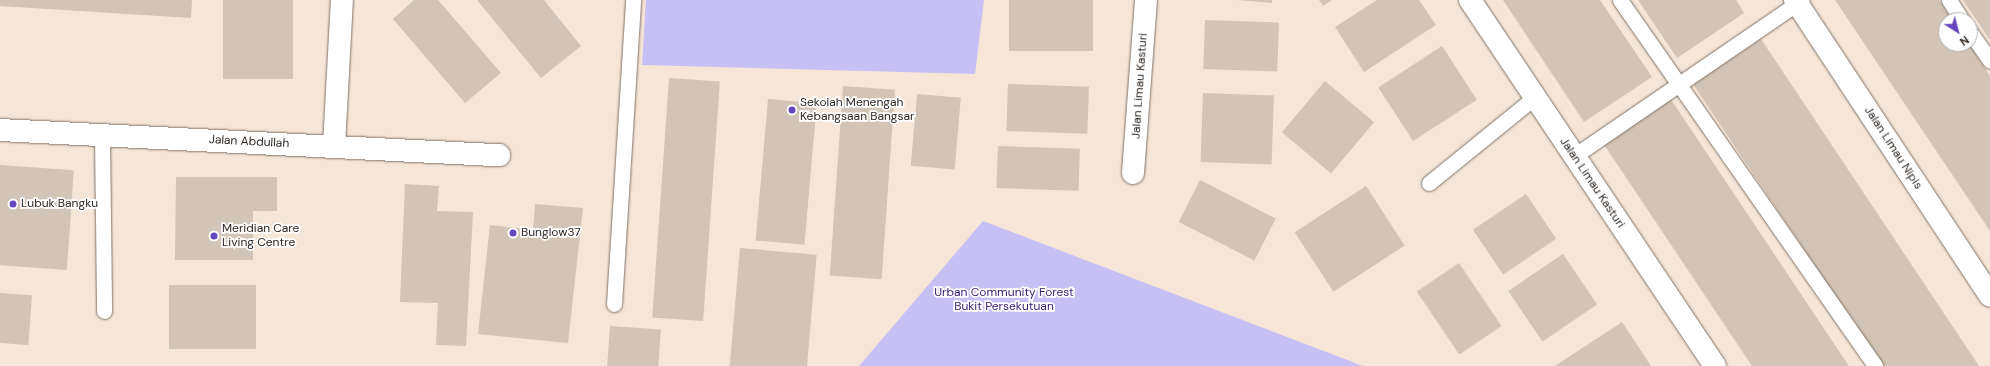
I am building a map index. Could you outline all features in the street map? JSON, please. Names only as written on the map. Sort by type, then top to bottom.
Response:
[{"type":"street","points":[[334,146],[342,0]]},
{"type":"street","name":"Jalan Limau Kasturi","points":[[1133,173],[1146,0]]},
{"type":"street","name":"Jalan Limau Kasturi","points":[[1470,0],[1715,366]]},
{"type":"street","name":"Jalan Limau Nipis","points":[[1798,1],[1990,296]]},
{"type":"street","name":"Jalan Abdullah","points":[[0,130],[102,137],[334,146],[499,155]]},
{"type":"lane","points":[[614,304],[633,0]]},
{"type":"lane","points":[[1620,0],[1677,85],[1875,366]]},
{"type":"lane","points":[[1949,0],[1957,12]]},
{"type":"lane","points":[[1574,156],[1798,1]]},
{"type":"lane","points":[[1978,44],[1990,62]]},
{"type":"lane","points":[[1429,183],[1535,98]]},
{"type":"lane","points":[[102,137],[104,311]]},
{"type":"green space","points":[[646,0],[984,0],[975,74],[642,65]]},
{"type":"green space","name":"Urban Community Forest Bukit Persekutuan","points":[[983,221],[1363,366],[859,366]]},
{"type":"building","points":[[0,0],[192,0],[191,18],[0,6]]},
{"type":"building","points":[[223,0],[293,0],[293,79],[223,79]]},
{"type":"building","points":[[414,0],[438,0],[501,73],[465,103],[393,19]]},
{"type":"building","points":[[477,0],[544,0],[581,46],[541,78]]},
{"type":"building","points":[[1009,0],[1093,0],[1093,51],[1009,51]]},
{"type":"building","points":[[1237,0],[1272,0],[1272,3]]},
{"type":"building","points":[[1319,0],[1332,0],[1323,6]]},
{"type":"building","points":[[1377,0],[1419,0],[1436,25],[1364,72],[1335,27]]},
{"type":"building","points":[[1503,0],[1600,0],[1652,77],[1584,122]]},
{"type":"building","points":[[1638,0],[1736,0],[1744,13],[1677,58]]},
{"type":"building","points":[[1835,0],[1939,0],[1947,12],[1938,12],[1938,52],[1974,52],[1990,76],[1990,231]]},
{"type":"building","points":[[1963,0],[1990,0],[1990,40],[1978,22],[1978,12],[1971,12]]},
{"type":"building","points":[[1205,20],[1279,23],[1277,72],[1203,69]]},
{"type":"building","points":[[1761,39],[1979,366],[1882,366],[1693,84]]},
{"type":"building","points":[[1442,46],[1477,100],[1413,141],[1378,87]]},
{"type":"building","points":[[669,78],[720,82],[703,321],[652,317]]},
{"type":"building","points":[[1325,81],[1374,122],[1331,173],[1282,132]]},
{"type":"building","points":[[1008,84],[1089,87],[1087,134],[1006,131]]},
{"type":"building","points":[[843,86],[895,90],[882,279],[830,276]]},
{"type":"building","points":[[1203,93],[1274,95],[1272,164],[1201,162]]},
{"type":"building","points":[[917,94],[961,98],[955,170],[911,166]]},
{"type":"building","points":[[1670,98],[1849,366],[1752,366],[1603,143]]},
{"type":"building","points":[[768,99],[817,103],[804,245],[756,240]]},
{"type":"building","points":[[998,146],[1080,149],[1078,191],[997,188]]},
{"type":"building","points":[[0,165],[74,170],[67,270],[0,265]]},
{"type":"building","name":"Meridian Care Living Centre","points":[[176,177],[277,177],[277,211],[253,211],[253,260],[175,260]]},
{"type":"building","points":[[1200,180],[1276,219],[1254,260],[1179,222]]},
{"type":"building","points":[[405,184],[439,186],[437,211],[473,212],[466,346],[436,345],[438,303],[400,302]]},
{"type":"building","points":[[1366,186],[1405,246],[1333,292],[1295,232]]},
{"type":"building","points":[[1526,194],[1556,239],[1503,275],[1473,230]]},
{"type":"building","points":[[535,204],[583,208],[568,343],[478,334],[490,225],[533,230]]},
{"type":"building","points":[[740,248],[817,255],[807,366],[730,366]]},
{"type":"building","points":[[1563,254],[1597,305],[1542,341],[1508,291]]},
{"type":"building","points":[[1459,263],[1501,326],[1459,355],[1417,292]]},
{"type":"building","points":[[169,285],[256,285],[256,349],[169,349]]},
{"type":"building","points":[[0,293],[32,295],[28,345],[0,343]]},
{"type":"building","points":[[1622,322],[1651,366],[1555,366]]},
{"type":"building","points":[[610,326],[661,330],[658,366],[607,366]]},
{"type":"place","name":"Sekolah Menengah Kebangsaan Bangsar","points":[[792,110]]},
{"type":"place","name":"Lubuk Bangku","points":[[13,204]]},
{"type":"place","name":"Bunglow37","points":[[513,233]]},
{"type":"place","name":"Meridian Care Living Centre","points":[[214,236]]}]
